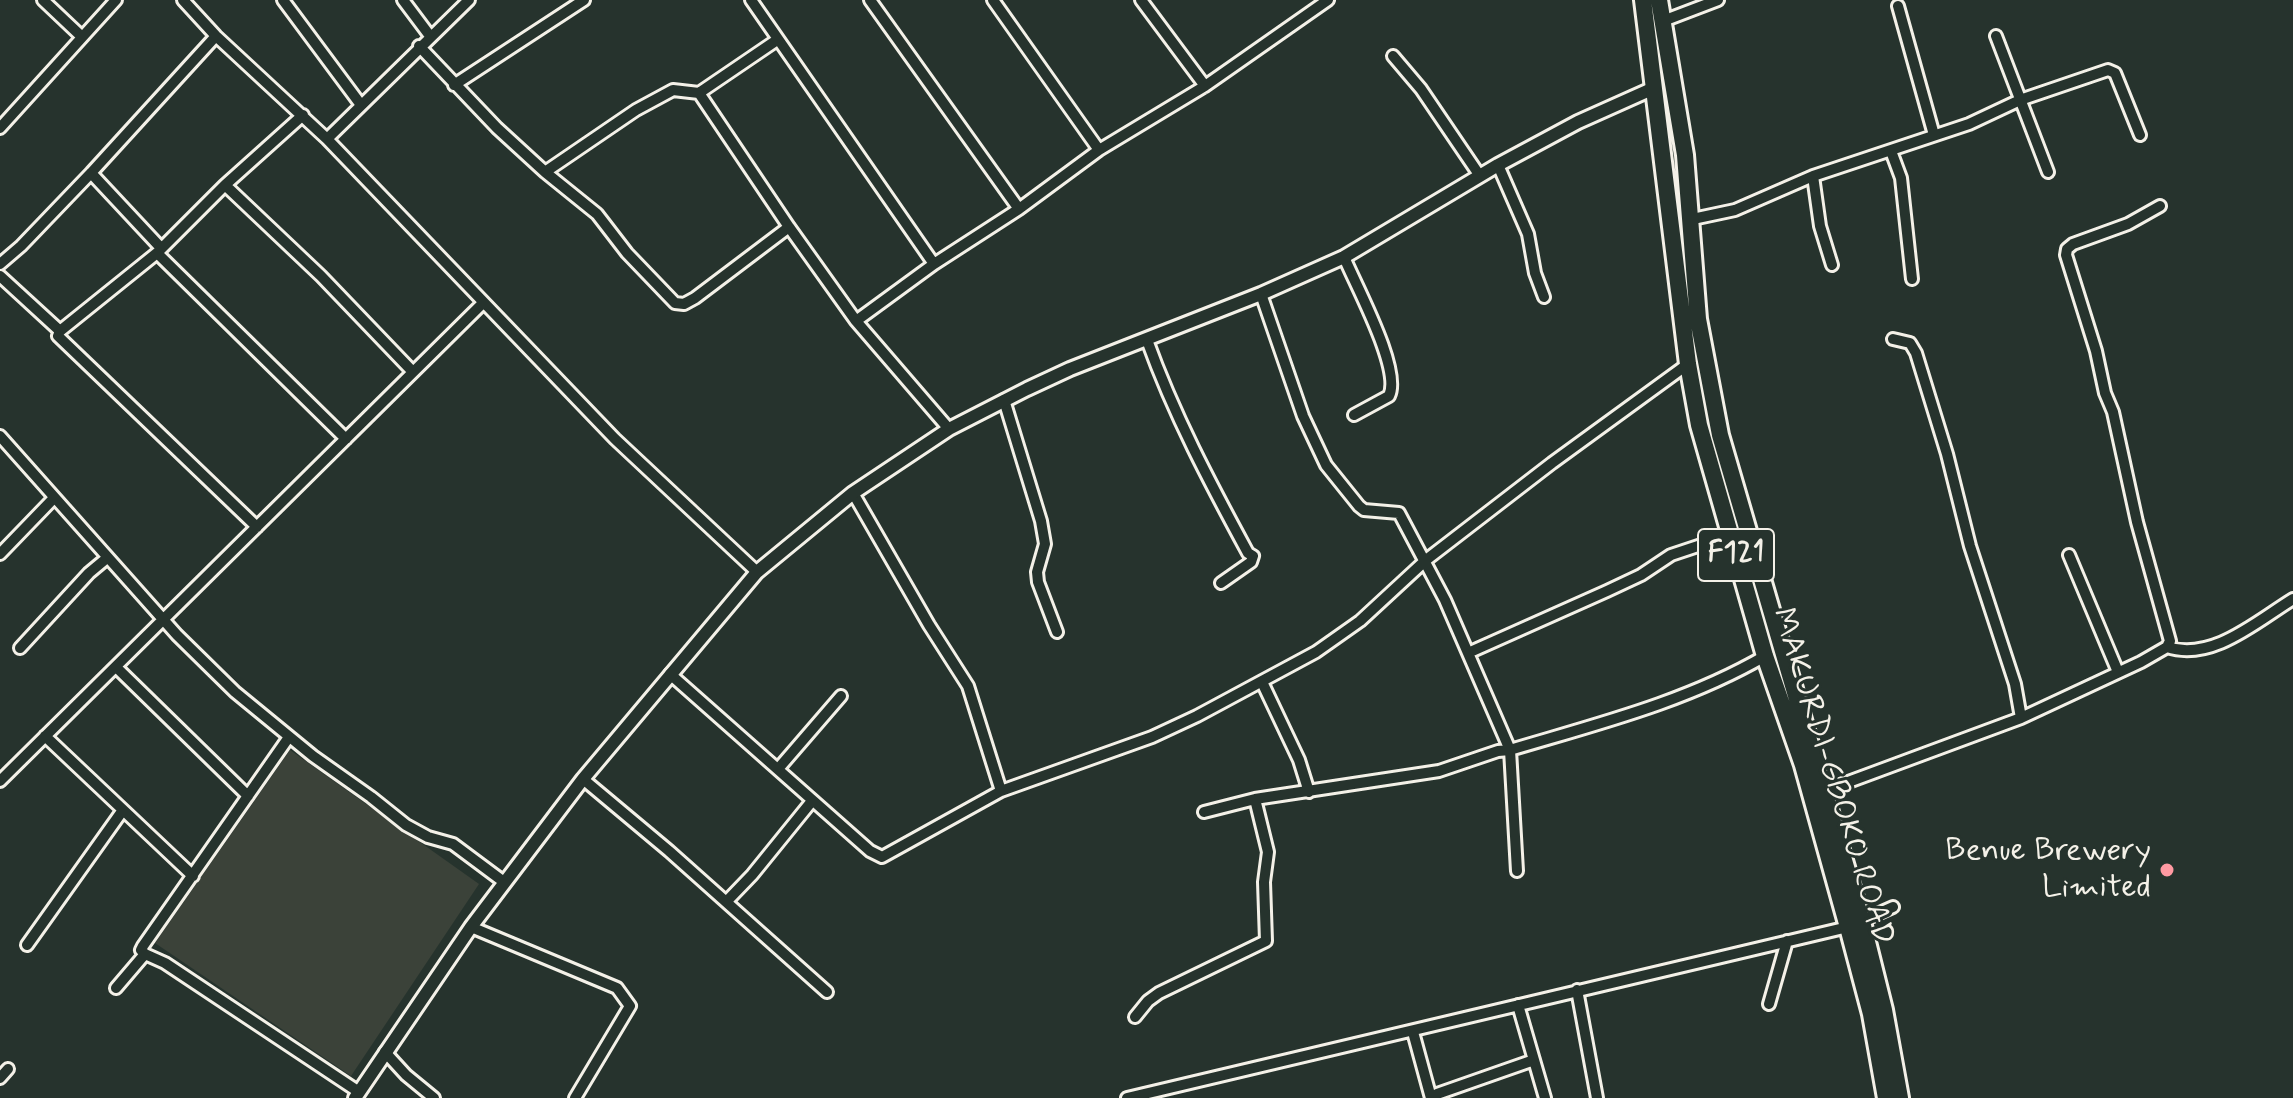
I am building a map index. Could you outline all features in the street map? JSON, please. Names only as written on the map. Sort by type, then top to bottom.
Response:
[{"type":"main road","name":"MAKURDI-GBOKO ROAD","points":[[1643,0],[1688,364],[1699,425],[1765,656],[1855,924],[1886,1098]]},
{"type":"main road","name":"F121","points":[[1659,0],[1685,155],[1698,319],[1720,435],[1824,791],[1855,924],[1884,1010],[1900,1098]]},
{"type":"street","points":[[43,0],[81,36]]},
{"type":"street","points":[[0,128],[116,0]]},
{"type":"street","points":[[183,0],[216,36],[327,139],[615,439],[757,572]]},
{"type":"street","points":[[283,0],[361,105]]},
{"type":"street","points":[[403,0],[430,36]]},
{"type":"street","points":[[327,139],[469,0]]},
{"type":"street","points":[[454,85],[584,0]]},
{"type":"street","points":[[751,0],[934,264]]},
{"type":"street","points":[[870,0],[1019,209]]},
{"type":"street","points":[[993,0],[1099,150]]},
{"type":"street","points":[[1141,0],[1205,86]]},
{"type":"street","points":[[856,321],[1099,150],[1205,86],[1315,4],[1328,0]]},
{"type":"street","points":[[1663,21],[1718,0]]},
{"type":"street","points":[[1898,6],[1934,135]]},
{"type":"street","points":[[0,264],[91,173],[216,36]]},
{"type":"street","points":[[1996,36],[2048,172]]},
{"type":"street","points":[[545,172],[636,110],[673,90],[699,93],[777,40]]},
{"type":"street","points":[[419,46],[454,85],[545,172],[597,214],[627,253],[679,305],[695,298],[789,227]]},
{"type":"street","points":[[1393,56],[1421,89],[1480,176]]},
{"type":"street","points":[[1688,220],[1735,210],[1813,176],[1969,124],[2020,100],[2112,69],[2140,135]]},
{"type":"street","points":[[289,737],[141,950],[165,963],[357,1095],[471,927],[583,779],[757,572],[853,493],[949,429],[1004,400],[1070,369],[1261,294],[1344,257],[1498,165],[1578,122],[1654,88]]},
{"type":"street","points":[[699,93],[856,321],[949,429]]},
{"type":"street","points":[[257,527],[58,336],[60,331],[159,250],[303,115]]},
{"type":"street","points":[[1891,151],[1901,178],[1912,279]]},
{"type":"street","points":[[1498,165],[1528,234],[1535,273],[1544,297]]},
{"type":"street","points":[[91,173],[159,250],[346,439]]},
{"type":"street","points":[[1813,176],[1820,226],[1832,265]]},
{"type":"street","points":[[225,185],[321,276],[413,372]]},
{"type":"street","points":[[1824,791],[2021,718],[2167,647],[2170,641],[2137,522],[2113,412],[2066,255],[2073,244],[2128,224],[2160,206]]},
{"type":"street","points":[[1344,257],[1385,349],[1393,375],[1389,396],[1354,415]]},
{"type":"street","points":[[0,276],[60,331]]},
{"type":"street","points":[[1261,294],[1303,416],[1326,465],[1364,510],[1399,513],[1426,560],[1468,653],[1510,750],[1517,871]]},
{"type":"street","points":[[0,781],[483,303]]},
{"type":"street","points":[[1893,339],[1910,343],[1916,353],[1947,454],[1970,546],[2015,684],[2021,718]]},
{"type":"street","points":[[1147,340],[1194,453],[1248,553],[1253,556],[1251,562],[1221,583]]},
{"type":"street","points":[[670,674],[812,801],[870,851],[882,857],[1001,791],[1152,737],[1316,652],[1360,621],[1426,560],[1688,364]]},
{"type":"street","points":[[1004,400],[1041,521],[1045,544],[1037,572],[1038,582],[1057,632]]},
{"type":"street","points":[[0,436],[163,620],[221,679],[289,737],[406,825],[428,837],[453,844],[504,882]]},
{"type":"street","points":[[853,493],[968,686],[1001,791]]},
{"type":"street","points":[[0,554],[54,498]]},
{"type":"street","points":[[1468,653],[1619,586],[1671,555],[1731,535]]},
{"type":"street","points":[[2069,555],[2118,672]]},
{"type":"street","points":[[20,648],[89,573],[107,558]]},
{"type":"street","points":[[2167,647],[2181,652],[2216,644],[2293,599]]},
{"type":"street","points":[[1204,812],[1255,799],[1439,771],[1665,703],[1702,689],[1765,656]]},
{"type":"street","points":[[116,667],[248,796]]},
{"type":"street","points":[[1262,682],[1299,760],[1309,792]]},
{"type":"street","points":[[778,769],[841,696]]},
{"type":"street","points":[[45,736],[193,876]]},
{"type":"street","points":[[583,779],[727,901],[827,992]]},
{"type":"street","points":[[1135,1017],[1159,993],[1266,941],[1264,882],[1268,852],[1255,799]]},
{"type":"street","points":[[727,901],[812,801]]},
{"type":"street","points":[[27,945],[123,810]]},
{"type":"street","points":[[1127,1098],[1787,941],[1855,924],[1893,907]]},
{"type":"street","points":[[471,927],[617,988],[627,1001],[630,1006],[575,1098]]},
{"type":"street","points":[[1769,1004],[1787,941]]},
{"type":"street","points":[[116,988],[145,954]]},
{"type":"street","points":[[1577,990],[1597,1098]]},
{"type":"street","points":[[1518,1005],[1545,1098]]},
{"type":"street","points":[[1413,1032],[1434,1096],[1534,1060]]},
{"type":"street","points":[[385,1052],[434,1098]]},
{"type":"shaded area","points":[[290,750],[479,884],[351,1076],[155,943]]},
{"type":"place","name":"Benue Brewery Limited","points":[[2167,870]]}]
